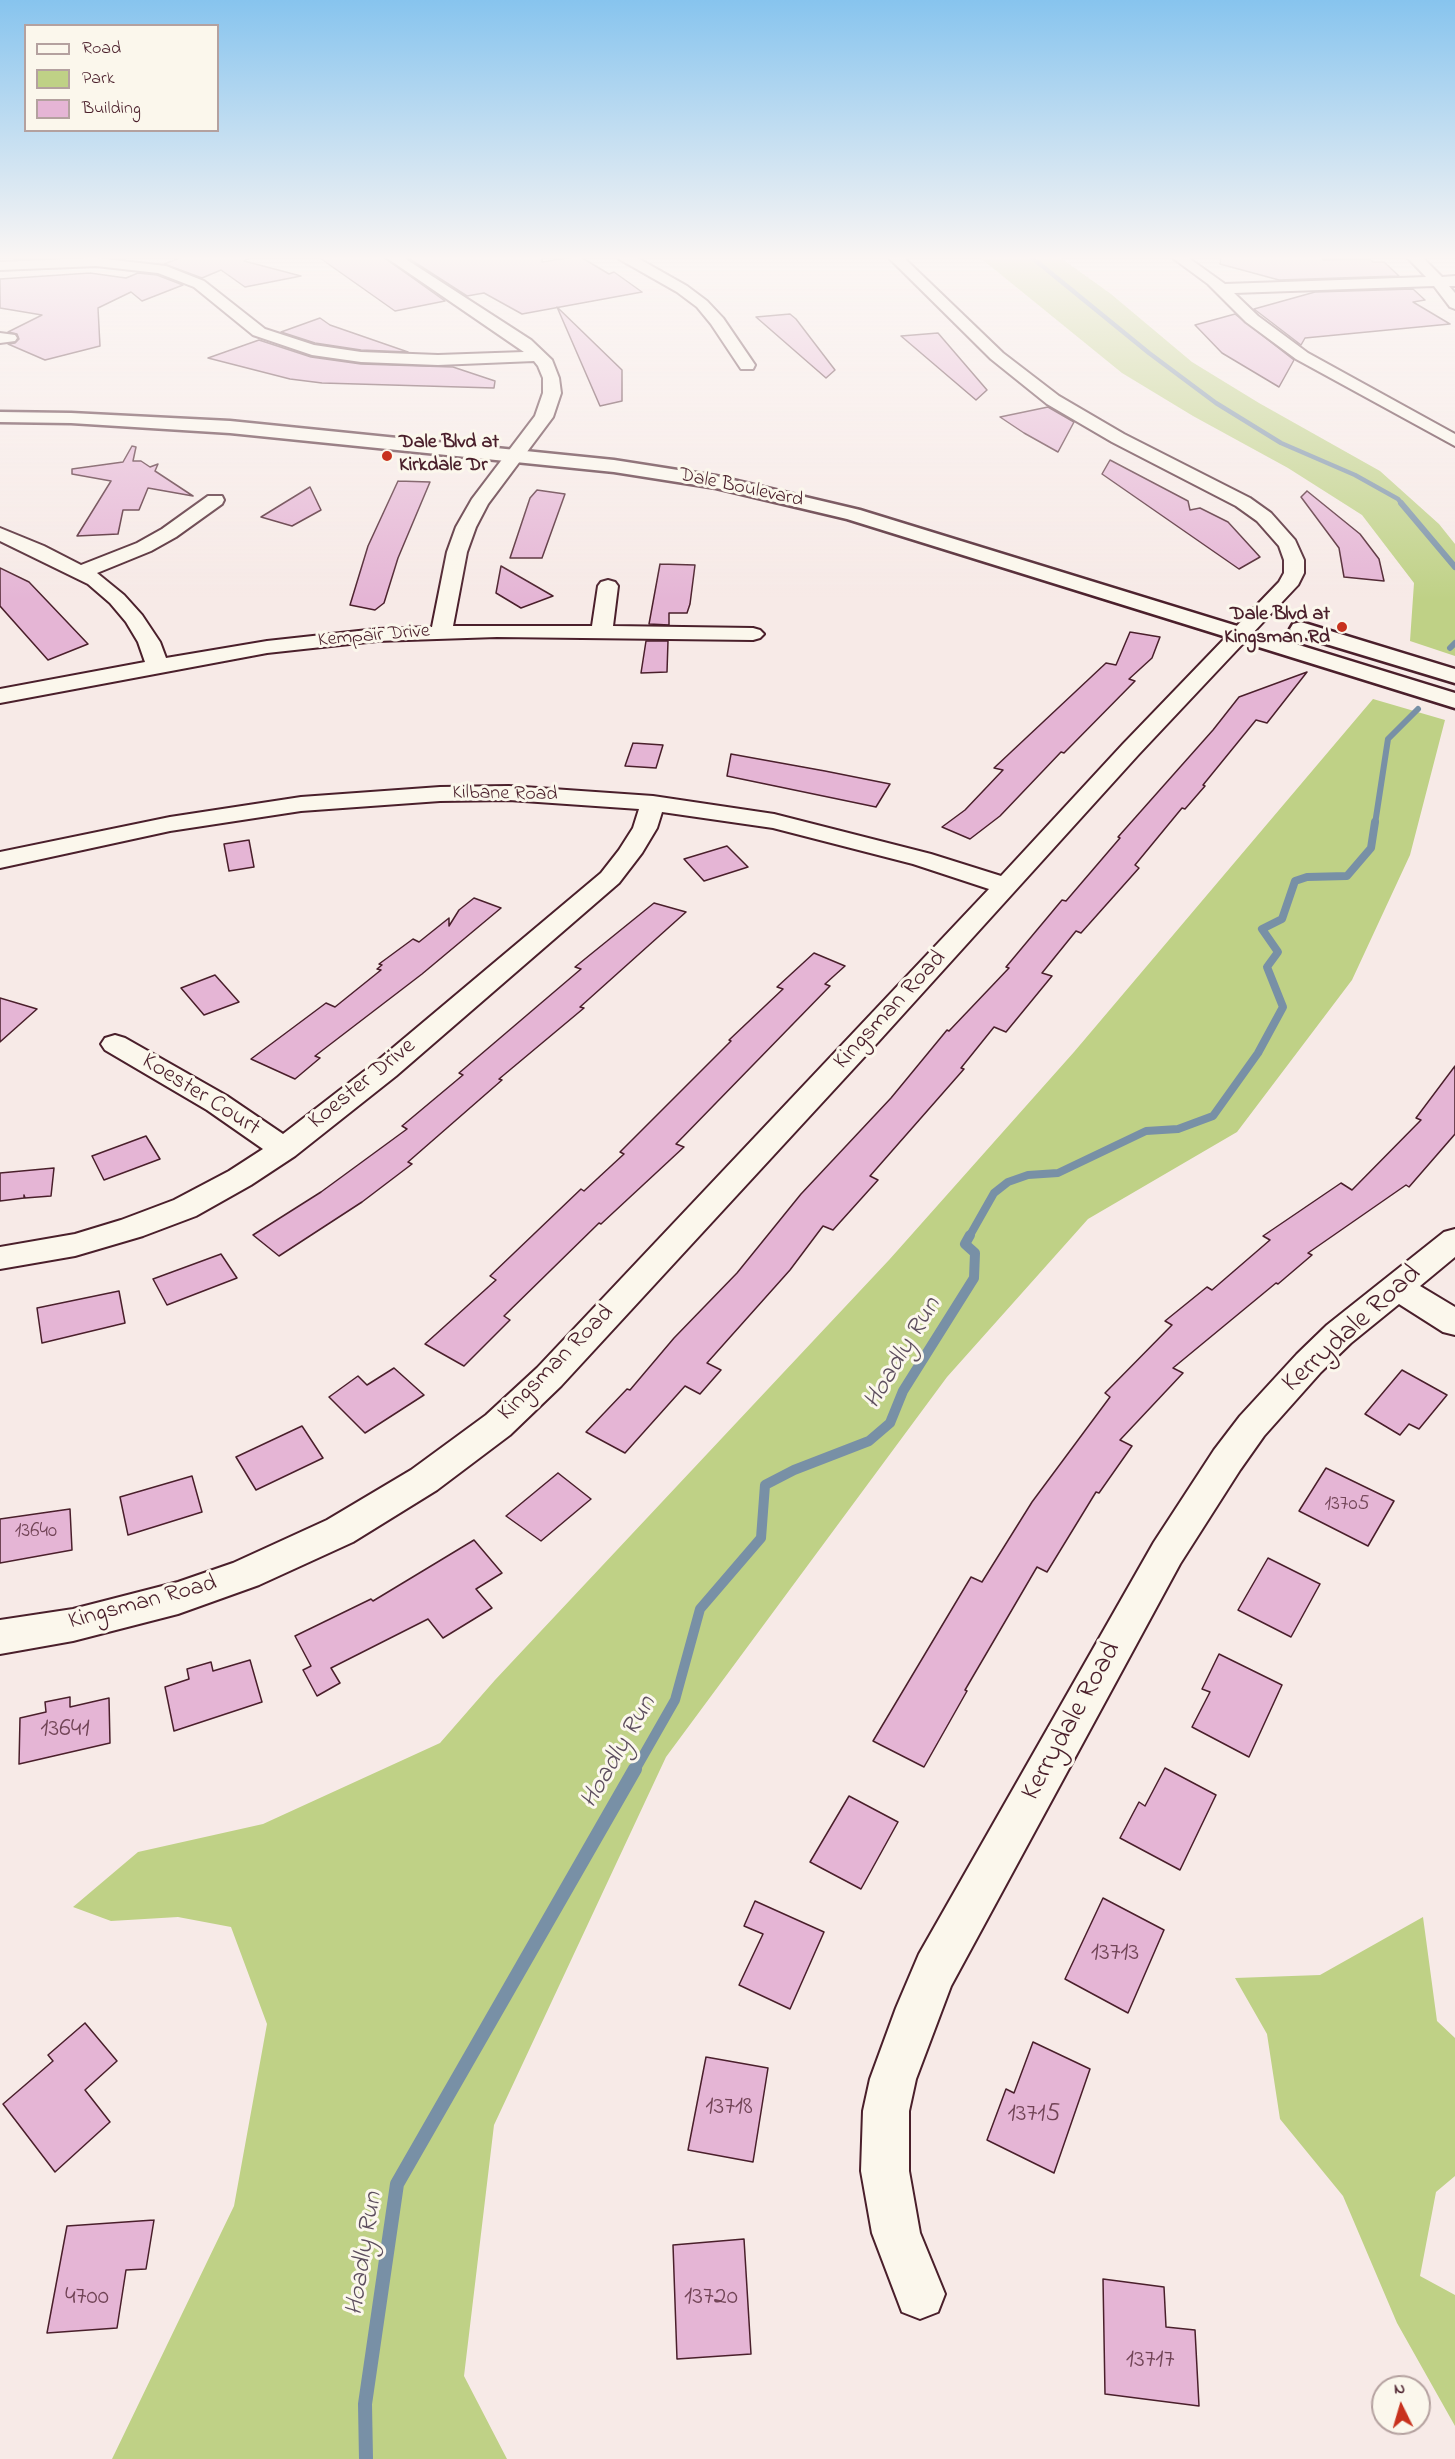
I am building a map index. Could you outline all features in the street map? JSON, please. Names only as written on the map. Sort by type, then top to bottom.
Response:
[{"type":"main road","name":"Dale Boulevard","points":[[0,417],[230,427],[514,455],[666,473],[800,500],[1455,676]]},
{"type":"main road","points":[[506,434],[551,440]]},
{"type":"main road","name":"Dale Boulevard","points":[[596,446],[662,455]]},
{"type":"main road","name":"Dale Boulevard","points":[[705,462],[758,472]]},
{"type":"main road","name":"Dale Boulevard","points":[[834,489],[878,501]]},
{"type":"main road","name":"Dale Boulevard","points":[[1245,620],[1455,701]]},
{"type":"street","points":[[441,631],[457,552],[466,527],[479,502],[544,417],[552,393],[551,378],[547,371]]},
{"type":"street","name":"Kingsman Road","points":[[0,1637],[73,1625],[178,1598],[246,1575],[340,1530],[424,1480],[498,1425],[549,1377],[1006,886],[1245,620],[1288,585],[1294,573],[1294,560],[1288,544],[1278,530],[1243,502],[1108,433],[1053,400],[1016,371]]},
{"type":"street","points":[[1329,371],[1455,441]]},
{"type":"street","points":[[82,572],[144,547],[169,533],[215,500]]},
{"type":"street","points":[[0,534],[82,572],[117,599],[135,619],[149,642],[158,667]]},
{"type":"street","points":[[602,632],[608,586]]},
{"type":"street","name":"Kempair Drive","points":[[0,696],[287,644],[377,635],[441,631],[753,634]]},
{"type":"street","name":"Kilbane Road","points":[[0,860],[170,824],[256,810],[371,797],[509,793],[653,803],[774,821],[922,859],[1006,886]]},
{"type":"street","name":"Koester Drive","points":[[0,1258],[75,1245],[132,1228],[185,1208],[240,1178],[284,1149],[386,1069],[610,878],[640,836],[653,803]]},
{"type":"street","name":"Koester Court","points":[[115,1044],[217,1103],[284,1149]]},
{"type":"street","name":"Kerrydale Road","points":[[920,2294],[896,2233],[885,2171],[886,2111],[893,2079],[934,1970],[1167,1553],[1227,1460],[1252,1426],[1309,1363],[1455,1240]]},
{"type":"street","points":[[1397,1287],[1455,1323]]},
{"type":"green space","points":[[1119,371],[1206,371],[1380,471],[1439,524],[1455,544],[1455,656],[1410,641],[1414,583],[1362,515],[1288,468],[1193,416]]},
{"type":"green space","points":[[1373,699],[1445,720],[1410,855],[1352,980],[1237,1132],[1088,1219],[947,1377],[666,1757],[494,2125],[464,2376],[507,2459],[112,2459],[234,2206],[267,2024],[231,1927],[178,1917],[111,1921],[73,1907],[138,1852],[263,1824],[440,1743],[495,1680],[889,1260],[1074,1052]]},
{"type":"green space","points":[[1423,1917],[1437,2021],[1455,2038],[1455,2176],[1436,2192],[1420,2276],[1455,2295],[1455,2426],[1431,2383],[1431,2375],[1426,2375],[1397,2323],[1343,2196],[1280,2119],[1267,2034],[1235,1978],[1320,1975]]},
{"type":"building","points":[[258,371],[464,371],[495,381],[494,388],[322,383],[290,379]]},
{"type":"building","points":[[585,371],[622,371],[622,401],[600,406]]},
{"type":"building","points":[[818,371],[834,371],[826,378]]},
{"type":"building","points":[[942,371],[970,371],[987,390],[976,400]]},
{"type":"building","points":[[1252,371],[1288,371],[1279,387]]},
{"type":"building","points":[[1048,407],[1074,422],[1058,452],[1000,417]]},
{"type":"building","points":[[132,446],[136,447],[133,461],[141,461],[150,467],[158,464],[155,471],[193,496],[148,488],[139,510],[123,510],[118,534],[77,536],[111,481],[72,474],[72,469],[123,462]]},
{"type":"building","points":[[1110,460],[1188,501],[1190,510],[1200,508],[1228,522],[1260,557],[1239,569],[1102,474]]},
{"type":"building","points":[[398,481],[430,482],[398,558],[384,603],[375,610],[350,605],[368,546]]},
{"type":"building","points":[[310,487],[321,510],[292,526],[261,517]]},
{"type":"building","points":[[537,490],[565,494],[542,558],[510,558],[530,498]]},
{"type":"building","points":[[1307,491],[1360,534],[1379,559],[1384,581],[1344,577],[1339,548],[1301,497]]},
{"type":"building","points":[[660,564],[695,565],[687,613],[669,613],[669,625],[649,624]]},
{"type":"building","points":[[501,566],[553,596],[521,608],[496,593]]},
{"type":"building","points":[[0,568],[29,582],[88,644],[48,660],[0,606]]},
{"type":"building","points":[[1130,632],[1160,637],[1152,658],[1129,679],[1135,681],[1064,753],[1061,752],[1000,816],[970,839],[942,827],[965,810],[1003,770],[994,768],[1106,663],[1116,665]]},
{"type":"building","points":[[646,641],[668,641],[667,672],[641,673]]},
{"type":"building","points":[[1307,672],[1267,723],[1256,720],[1203,785],[1205,786],[1185,809],[1182,808],[1135,865],[1139,868],[1081,933],[1076,931],[1042,973],[1052,976],[1006,1032],[994,1027],[961,1068],[964,1069],[870,1176],[878,1180],[833,1230],[823,1226],[790,1270],[707,1363],[721,1370],[700,1394],[685,1386],[625,1453],[586,1432],[627,1389],[630,1390],[674,1338],[737,1273],[801,1194],[891,1098],[947,1030],[949,1031],[1009,968],[1006,967],[1062,900],[1066,901],[1239,697]]},
{"type":"building","points":[[633,743],[663,745],[656,768],[625,766]]},
{"type":"building","points":[[731,754],[890,784],[876,807],[727,776]]},
{"type":"building","points":[[249,840],[254,867],[229,871],[224,844]]},
{"type":"building","points":[[727,846],[748,867],[704,881],[684,859]]},
{"type":"building","points":[[474,898],[501,908],[422,974],[315,1056],[320,1058],[295,1079],[251,1059],[326,1003],[335,1007],[381,970],[377,969],[382,965],[379,964],[413,939],[419,942],[449,918],[449,926],[459,910]]},
{"type":"building","points":[[654,903],[686,912],[580,1007],[584,1008],[499,1079],[502,1080],[408,1162],[412,1164],[362,1202],[279,1256],[253,1235],[321,1192],[407,1129],[402,1126],[463,1075],[459,1073],[581,969],[575,967]]},
{"type":"building","points":[[814,953],[845,966],[825,984],[830,986],[676,1144],[684,1147],[601,1224],[599,1223],[504,1316],[510,1320],[464,1366],[425,1344],[496,1280],[490,1276],[581,1189],[584,1191],[624,1154],[620,1152],[731,1041],[729,1040],[783,989],[777,987]]},
{"type":"building","points":[[215,975],[239,1002],[204,1015],[181,988]]},
{"type":"building","points":[[0,998],[37,1009],[0,1042]]},
{"type":"building","points":[[1455,1066],[1455,1134],[1409,1187],[1406,1185],[1308,1253],[1312,1255],[1173,1368],[1183,1373],[1120,1440],[1132,1446],[1099,1493],[1096,1492],[1047,1572],[1037,1567],[965,1690],[967,1691],[924,1767],[873,1741],[971,1577],[982,1582],[1032,1502],[1110,1397],[1105,1393],[1172,1325],[1165,1321],[1207,1287],[1212,1290],[1270,1240],[1263,1236],[1341,1183],[1352,1190],[1421,1120],[1416,1118]]},
{"type":"building","points":[[146,1136],[160,1159],[104,1180],[92,1156]]},
{"type":"building","points":[[54,1168],[51,1196],[25,1198],[24,1195],[24,1198],[0,1201],[0,1173]]},
{"type":"building","points":[[221,1254],[237,1278],[167,1305],[153,1279]]},
{"type":"building","points":[[119,1291],[125,1323],[42,1343],[37,1308]]},
{"type":"building","points":[[394,1368],[424,1395],[365,1433],[329,1397],[358,1376],[367,1385]]},
{"type":"building","points":[[1402,1370],[1447,1395],[1419,1429],[1409,1424],[1400,1435],[1365,1414]]},
{"type":"building","points":[[302,1426],[323,1458],[256,1490],[236,1457]]},
{"type":"building","points":[[1326,1468],[1394,1501],[1368,1546],[1299,1511]]},
{"type":"building","points":[[558,1473],[591,1499],[541,1541],[506,1516]]},
{"type":"building","points":[[192,1476],[202,1512],[128,1535],[120,1497]]},
{"type":"building","points":[[70,1509],[72,1550],[0,1563],[0,1519]]},
{"type":"building","points":[[474,1540],[502,1573],[476,1589],[492,1608],[443,1638],[428,1619],[331,1668],[340,1683],[317,1696],[303,1670],[311,1666],[295,1636],[371,1599],[373,1601]]},
{"type":"building","points":[[1268,1558],[1320,1584],[1291,1637],[1238,1610]]},
{"type":"building","points":[[1219,1654],[1282,1685],[1249,1757],[1192,1727],[1210,1692],[1202,1689]]},
{"type":"building","points":[[250,1660],[262,1702],[174,1731],[165,1687],[189,1679],[187,1669],[211,1662],[213,1671]]},
{"type":"building","points":[[70,1697],[70,1707],[109,1698],[110,1743],[19,1764],[20,1718],[46,1712],[45,1702]]},
{"type":"building","points":[[1165,1768],[1216,1795],[1180,1870],[1120,1838],[1139,1802],[1145,1806]]},
{"type":"building","points":[[849,1796],[898,1822],[861,1889],[810,1862]]},
{"type":"building","points":[[1103,1898],[1164,1930],[1128,2013],[1065,1979]]},
{"type":"building","points":[[755,1901],[824,1932],[790,2009],[739,1985],[763,1934],[744,1926]]},
{"type":"building","points":[[85,2023],[117,2061],[85,2090],[110,2122],[55,2172],[3,2104],[53,2061],[48,2055]]},
{"type":"building","points":[[1033,2042],[1090,2069],[1054,2173],[987,2140],[1006,2089],[1014,2093]]},
{"type":"building","points":[[706,2057],[768,2068],[753,2162],[688,2150]]},
{"type":"building","points":[[154,2220],[146,2269],[126,2270],[117,2328],[47,2333],[67,2226]]},
{"type":"building","points":[[744,2239],[751,2354],[677,2359],[673,2245]]},
{"type":"building","points":[[1103,2279],[1164,2287],[1166,2327],[1195,2330],[1199,2406],[1105,2394]]},
{"type":"waterway","name":"Hoadly Run","points":[[1173,371],[1216,403],[1281,443],[1355,475],[1398,499],[1402,504]]},
{"type":"waterway","name":"Hoadly Run","points":[[1401,503],[1455,567]]},
{"type":"waterway","name":"Hoadly Run","points":[[1450,648],[1455,643]]},
{"type":"waterway","name":"Hoadly Run","points":[[1375,824],[1388,739],[1418,709]]},
{"type":"waterway","name":"Hoadly Run","points":[[969,1237],[994,1193],[1008,1182],[1028,1175],[1058,1173],[1146,1131],[1178,1129],[1213,1116],[1258,1053],[1283,1007],[1267,967],[1278,952],[1262,929],[1282,919],[1295,881],[1307,877],[1347,876],[1371,848],[1375,822]]},
{"type":"waterway","name":"Hoadly Run","points":[[635,1770],[675,1700],[700,1609],[761,1538],[765,1485],[794,1470],[869,1441],[890,1423],[903,1391],[974,1278],[975,1253],[965,1244],[970,1235]]},
{"type":"waterway","name":"Hoadly Run","points":[[366,2459],[365,2404],[397,2184],[635,1769]]},
{"type":"place","name":"Dale Blvd at Kirkdale Dr","points":[[387,456]]},
{"type":"place","name":"Dale Blvd at Kingsman Rd","points":[[1342,627]]}]
